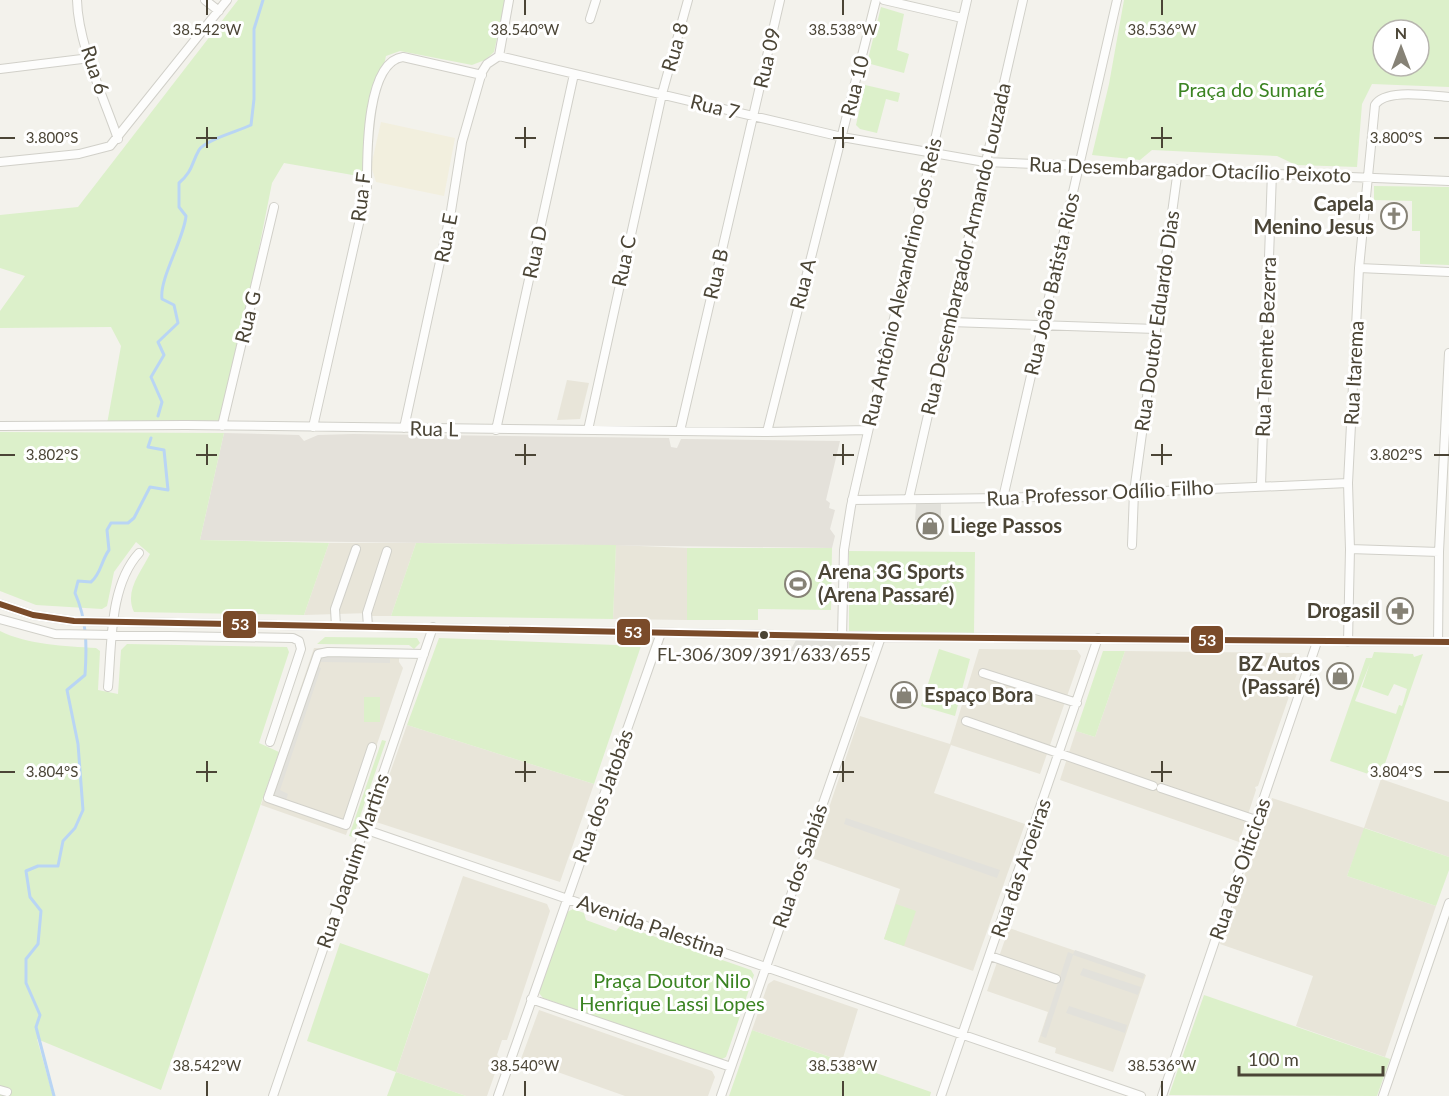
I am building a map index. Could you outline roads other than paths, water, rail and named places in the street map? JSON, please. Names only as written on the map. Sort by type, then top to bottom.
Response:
[{"type":"street","name":"Rua 6","points":[[77,0],[78,15],[90,58],[118,139]]},
{"type":"street","points":[[205,0],[219,11]]},
{"type":"street","points":[[0,162],[100,150],[118,139],[228,0]]},
{"type":"street","points":[[499,56],[509,0]]},
{"type":"street","points":[[590,19],[596,0]]},
{"type":"street","name":"Rua 8","points":[[662,94],[688,0]]},
{"type":"street","name":"Rua 09","points":[[753,116],[780,0]]},
{"type":"street","name":"Rua 10","points":[[842,137],[876,0]]},
{"type":"street","points":[[884,0],[962,18]]},
{"type":"street","name":"Rua Antônio Alexandrino dos Reis","points":[[842,637],[844,550],[852,500],[967,0]]},
{"type":"street","name":"Rua Desembargador Armando Louzada","points":[[909,498],[1023,0]]},
{"type":"street","name":"Rua João Batista Rios","points":[[1003,498],[1117,0]]},
{"type":"street","name":"Rua 7","points":[[499,56],[842,137],[932,155]]},
{"type":"street","name":"Rua E","points":[[404,428],[443,255],[462,142],[482,75],[487,64],[499,56]]},
{"type":"street","name":"Rua F","points":[[313,427],[366,188],[365,150],[381,73],[391,61],[403,57],[482,75]]},
{"type":"street","points":[[0,69],[90,58]]},
{"type":"street","name":"Rua D","points":[[496,430],[574,74]]},
{"type":"street","name":"Rua C","points":[[588,430],[662,94]]},
{"type":"street","name":"Rua Itarema","points":[[1348,642],[1350,549],[1348,483],[1359,268],[1366,176],[1375,105],[1384,97],[1389,96],[1449,96]]},
{"type":"street","name":"Rua B","points":[[680,431],[753,116]]},
{"type":"street","name":"Rua A","points":[[766,432],[842,137]]},
{"type":"street","name":"Rua Desembargador Otacílio Peixoto","points":[[932,155],[985,162],[1449,181]]},
{"type":"street","name":"Rua Doutor Eduardo Dias","points":[[1132,545],[1134,492],[1178,169]]},
{"type":"street","name":"Rua Tenente Bezerra","points":[[1261,486],[1272,172]]},
{"type":"street","name":"Rua G","points":[[222,426],[274,207]]},
{"type":"street","points":[[1359,268],[1449,272]]},
{"type":"street","points":[[950,322],[1156,329]]},
{"type":"street","points":[[1438,642],[1439,552],[1446,508],[1449,353]]},
{"type":"street","name":"Rua L","points":[[0,426],[766,432],[868,430]]},
{"type":"street","name":"Rua Professor Odílio Filho","points":[[852,500],[1003,498],[1348,483]]},
{"type":"street","points":[[336,626],[336,609],[356,549]]},
{"type":"street","points":[[1350,549],[1439,552]]},
{"type":"street","points":[[368,626],[367,613],[387,551]]},
{"type":"street","points":[[108,687],[122,579],[139,553]]},
{"type":"street","points":[[0,604],[33,615],[74,621],[842,637],[1449,642]]},
{"type":"street","points":[[0,619],[45,633],[284,637],[299,640],[301,650],[270,742]]},
{"type":"street","name":"Rua Joaquim Martins","points":[[273,1096],[433,627]]},
{"type":"street","name":"Rua dos Jatobás","points":[[498,1096],[661,633]]},
{"type":"street","name":"Rua dos Sabiás","points":[[721,1096],[881,637]]},
{"type":"street","name":"Rua das Aroeiras","points":[[941,1096],[1098,638]]},
{"type":"street","name":"Rua das Oiticicas","points":[[1162,1096],[1317,642]]},
{"type":"street","points":[[372,747],[346,825],[268,798],[318,654],[328,652],[424,654]]},
{"type":"street","points":[[983,673],[1077,704]]},
{"type":"street","points":[[966,721],[1256,820]]},
{"type":"street","name":"Avenida Palestina","points":[[364,829],[1141,1096]]},
{"type":"street","points":[[1383,1096],[1449,903]]},
{"type":"street","points":[[990,956],[1056,979]]},
{"type":"street","points":[[531,999],[731,1067]]},
{"type":"waterway","points":[[158,416],[162,402],[151,377],[164,355],[158,342],[178,323],[174,305],[162,299],[162,291],[186,216],[179,207],[179,183],[189,171],[202,146],[251,125],[254,99],[254,29],[263,0]]},
{"type":"waterway","points":[[54,1096],[36,1027],[40,1015],[26,983],[26,959],[38,944],[41,911],[30,897],[26,871],[38,866],[58,866],[63,841],[75,828],[83,810],[78,744],[67,690],[85,675],[85,633],[82,613],[75,593],[78,581],[91,582],[99,571],[109,550],[107,530],[111,523],[128,523],[134,518],[150,487],[168,490],[164,450],[148,447],[151,438]]},
{"type":"place","name":"Capela Menino Jesus","points":[[1394,216]]},
{"type":"place","name":"Liege Passos","points":[[930,526]]},
{"type":"place","name":"Arena 3G Sports (Arena Passaré)","points":[[798,584]]},
{"type":"place","name":"Drogasil","points":[[1400,611]]},
{"type":"place","name":"FL-306/309/391/633/655","points":[[764,635]]},
{"type":"place","name":"BZ Autos (Passaré)","points":[[1340,676]]},
{"type":"place","name":"Espaço Bora","points":[[904,695]]},
{"type":"park label","name":"Praça do Sumaré","points":[[1251,90]]},
{"type":"park label","name":"Praça Doutor Nilo Henrique Lassi Lopes","points":[[672,992]]}]
